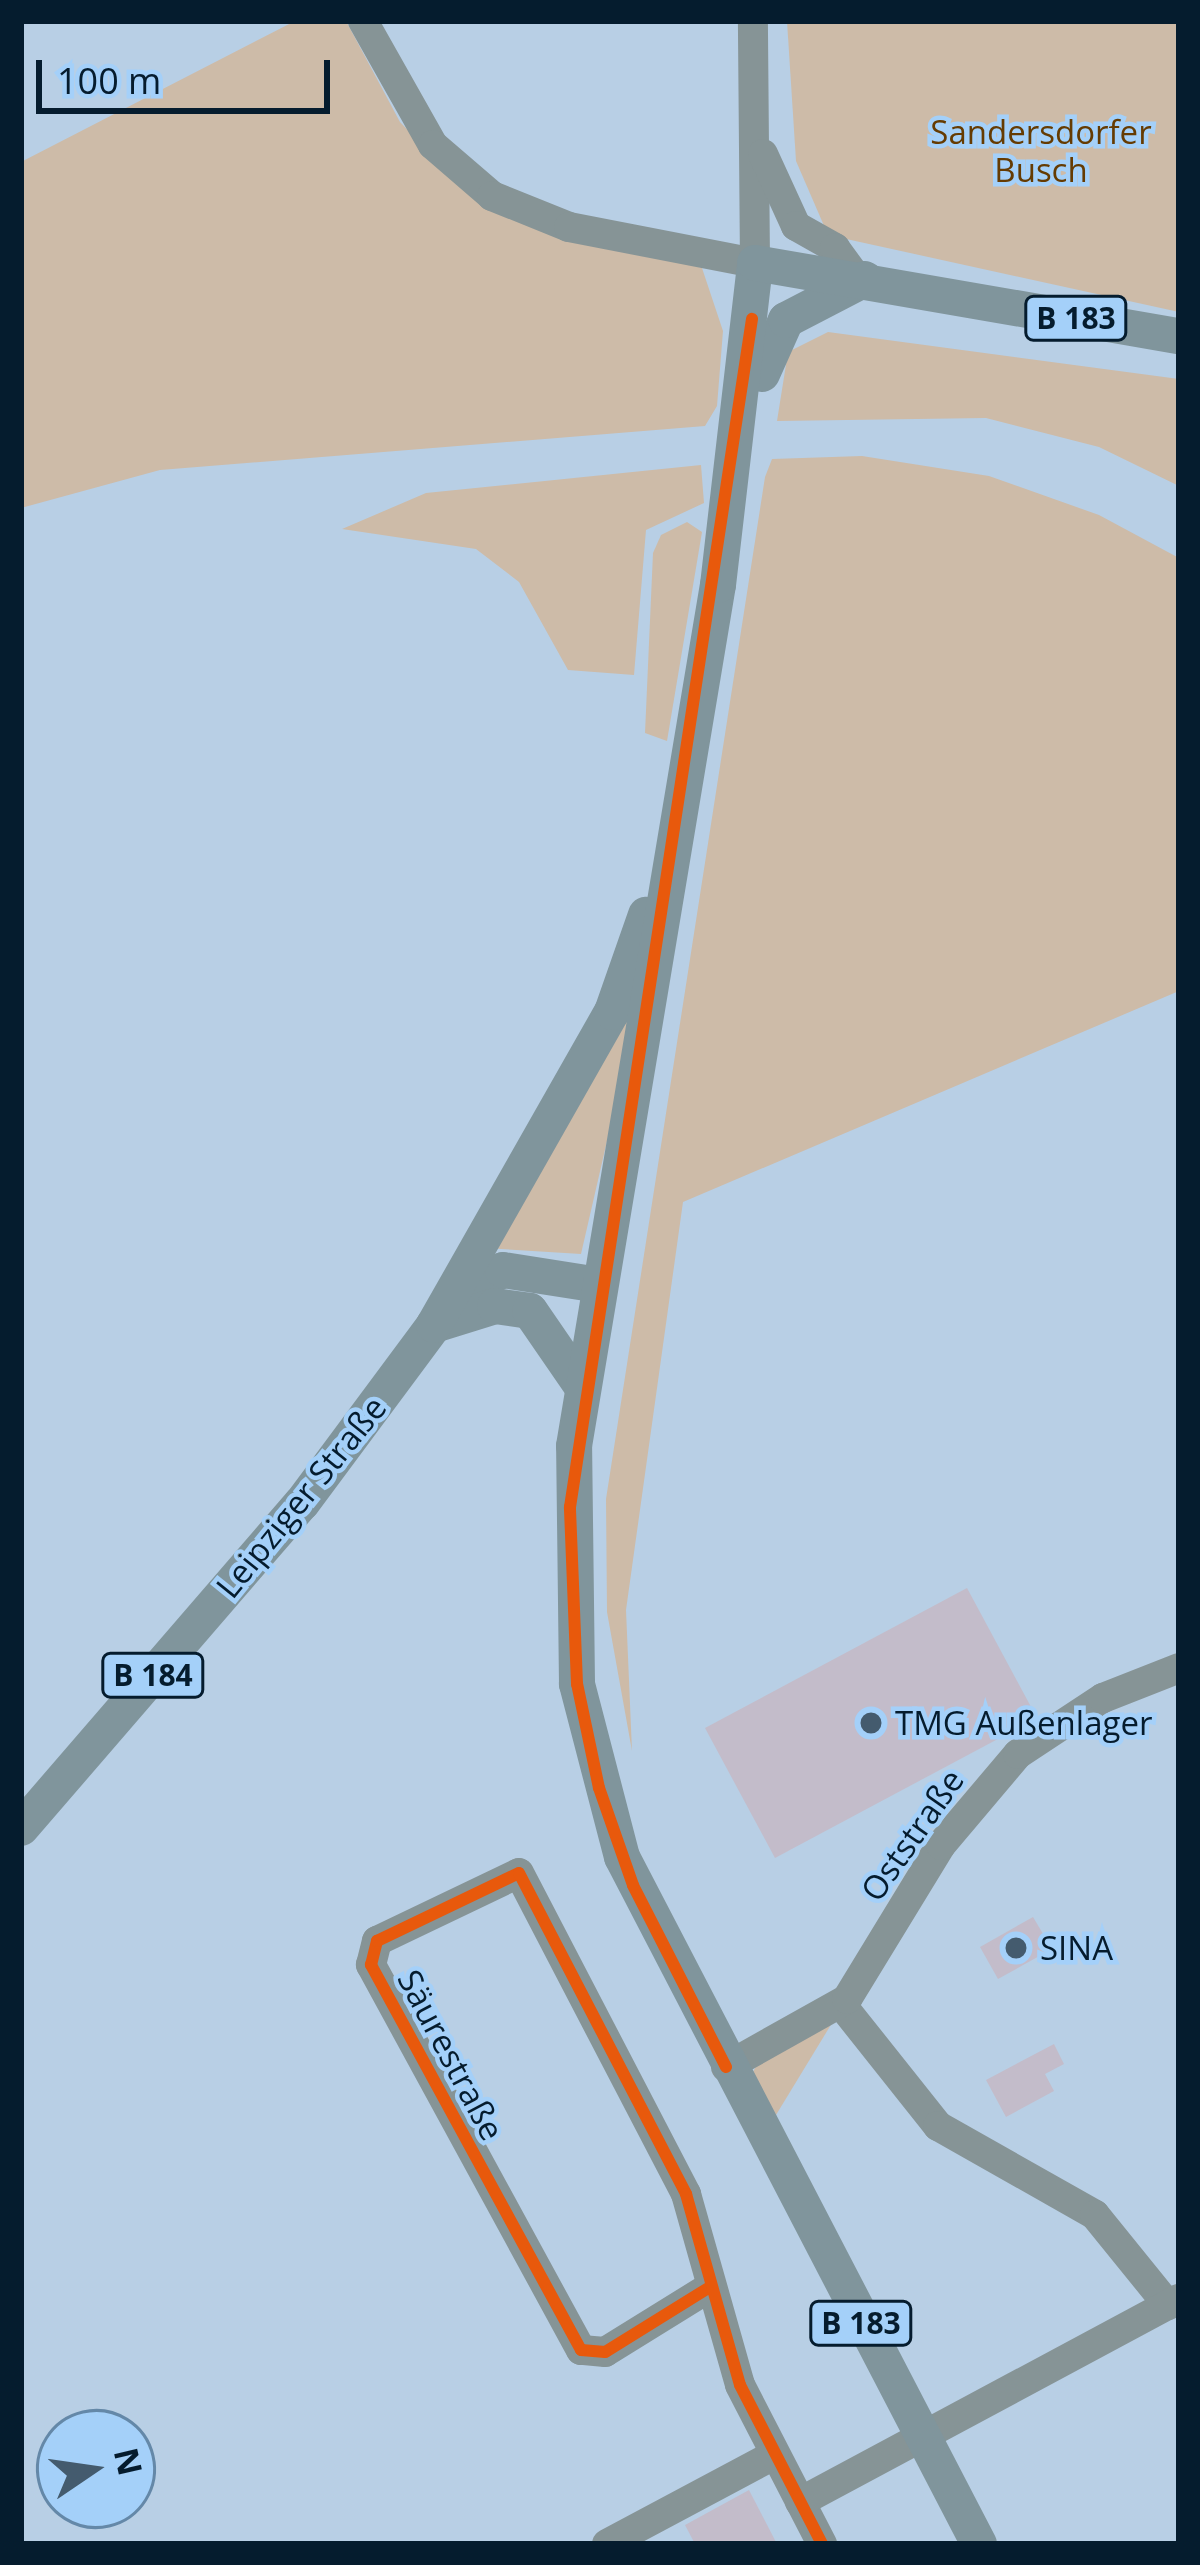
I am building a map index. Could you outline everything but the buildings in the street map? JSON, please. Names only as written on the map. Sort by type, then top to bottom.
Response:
[{"type":"main road","name":"B 183","points":[[979,2544],[633,1886],[582,1719],[569,1536],[583,1388],[734,473],[755,263],[1179,336]]},
{"type":"main road","name":"B 183","points":[[743,400],[762,374],[786,320],[861,278]]},
{"type":"main road","name":"B 184","points":[[444,1311],[612,1012],[657,861],[679,823]]},
{"type":"main road","name":"B 184","points":[[444,1311],[503,1270],[599,1285]]},
{"type":"main road","points":[[444,1311],[495,1306],[530,1311],[550,1328],[583,1388]]},
{"type":"main road","name":"Leipziger Straße","points":[[21,1828],[302,1503],[444,1311]]},
{"type":"street","points":[[363,21],[434,145],[492,196],[544,220],[755,263],[753,21]]},
{"type":"street","points":[[757,144],[796,226],[835,248],[861,278]]},
{"type":"street","name":"Oststraße","points":[[726,2067],[842,2004],[941,1845],[1018,1754],[1103,1698],[1179,1668]]},
{"type":"street","name":"Säurestraße","points":[[710,2287],[605,2351],[581,2350],[371,1965],[377,1941],[519,1873],[641,2098],[686,2194],[710,2287],[774,2456],[822,2544]]},
{"type":"street","points":[[800,2502],[919,2432],[1174,2302],[1095,2215],[938,2126],[842,2004]]},
{"type":"street","points":[[607,2544],[774,2456]]},
{"type":"green space","points":[[295,21],[346,21],[400,122],[473,198],[702,268],[723,331],[717,406],[705,426],[160,470],[21,508],[21,162]]},
{"type":"green space","name":"Sandersdorfer Busch","points":[[787,21],[1179,21],[1179,312],[828,235],[796,161]]},
{"type":"green space","points":[[828,332],[1179,379],[1179,486],[1099,447],[986,418],[777,421],[788,352]]},
{"type":"green space","points":[[862,456],[989,476],[1099,515],[1179,558],[1179,991],[683,1202],[626,1610],[632,1751],[607,1612],[606,1499],[765,477],[772,459]]},
{"type":"green space","points":[[701,465],[704,503],[646,530],[634,675],[568,670],[519,582],[476,549],[342,529],[426,493]]},
{"type":"green space","points":[[687,522],[702,532],[667,741],[645,733],[653,553],[661,535]]},
{"type":"green space","points":[[644,980],[581,1254],[484,1248]]},
{"type":"green space","points":[[832,2023],[776,2115],[752,2074],[757,2064]]},
{"type":"cycle path","points":[[726,2067],[633,1885],[599,1788],[577,1684],[570,1507],[752,319]]},
{"type":"cycle path","points":[[710,2287],[605,2352],[581,2350],[371,1965],[377,1941],[519,1873],[686,2194],[740,2385],[822,2544]]},
{"type":"place","name":"TMG Außenlager","points":[[871,1723]]},
{"type":"place","name":"SINA","points":[[1016,1948]]}]
